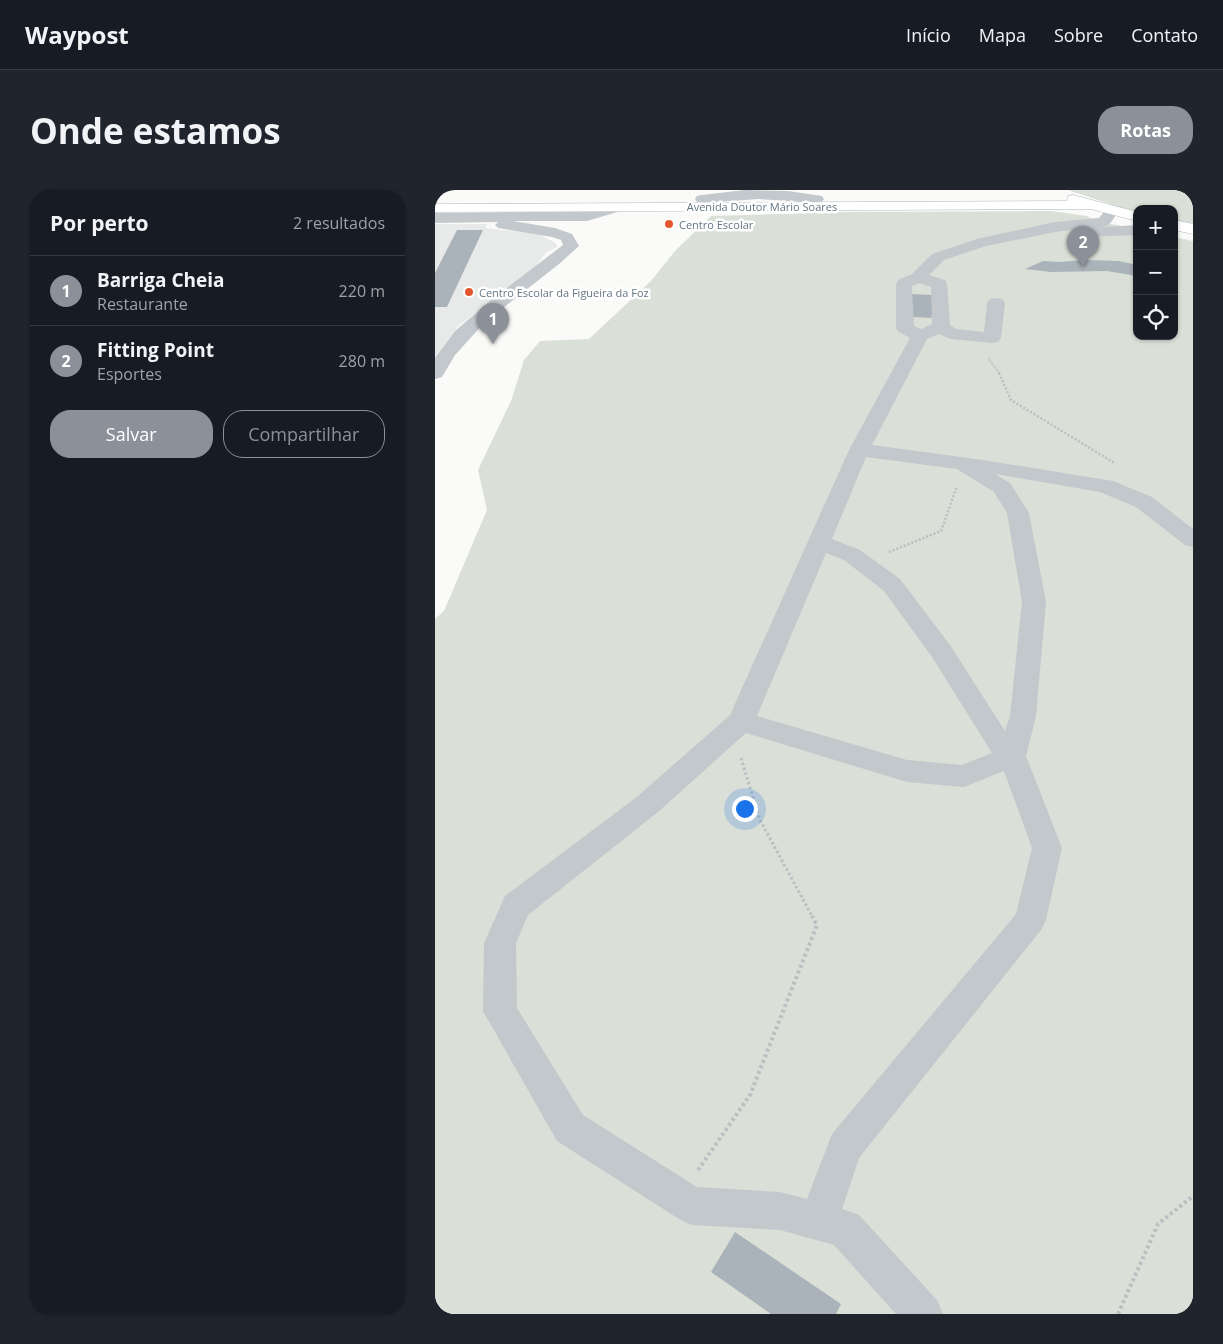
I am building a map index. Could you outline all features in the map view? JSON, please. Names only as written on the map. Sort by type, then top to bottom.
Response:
[{"type":"main road","points":[[1054,191],[1089,205],[1133,216]]},
{"type":"main road","name":"Avenida Doutor Mário Soares","points":[[435,201],[817,199],[880,197],[933,192]]},
{"type":"main road","name":"Avenida Doutor Mário Soares","points":[[435,208],[1089,205]]},
{"type":"main road","points":[[1178,226],[1193,230]]},
{"type":"street","points":[[435,218],[587,216],[619,207]]},
{"type":"street","points":[[920,336],[905,328],[904,284],[918,277],[938,257],[983,242],[1055,227],[1105,222],[1113,211]]},
{"type":"street","points":[[435,373],[440,362],[461,336],[482,316],[571,246],[567,238],[555,233],[503,225],[509,217]]},
{"type":"street","points":[[1023,235],[1133,230]]},
{"type":"street","points":[[1178,230],[1193,230]]},
{"type":"street","points":[[918,277],[939,284],[941,327]]},
{"type":"street","points":[[941,327],[951,334],[992,338],[996,303]]},
{"type":"street","points":[[923,1314],[845,1229],[780,1211],[692,1206],[570,1128],[500,1011],[500,943],[516,906],[648,804],[736,725],[859,450],[920,336],[941,327]]},
{"type":"street","points":[[859,450],[1105,486],[1144,502],[1193,540]]},
{"type":"street","points":[[964,464],[1002,488],[1018,513],[1034,602],[1023,716],[1012,756]]},
{"type":"street","points":[[818,1222],[845,1147],[1030,920],[1047,848],[1012,756],[999,742],[941,651],[892,585],[852,554],[819,542]]},
{"type":"street","points":[[736,725],[907,771],[964,776],[1012,756]]},
{"type":"path","points":[[971,336],[997,368],[1011,400],[1120,467]]},
{"type":"path","points":[[861,561],[904,547],[941,531],[964,464]]},
{"type":"path","points":[[679,1198],[750,1095],[817,924],[760,820],[736,725]]},
{"type":"path","points":[[1118,1314],[1158,1224],[1193,1196]]},
{"type":"shaded area","points":[[1068,190],[1193,190],[1193,224],[1178,222],[1178,205],[1133,205],[1133,212]]},
{"type":"shaded area","points":[[1051,211],[1087,216],[1096,221],[1133,228],[1133,340],[1178,340],[1178,238],[1193,241],[1193,1314],[435,1314],[435,619],[444,611],[487,510],[478,470],[511,401],[524,360],[540,341],[589,339],[651,281],[675,251],[711,216],[849,212]]},
{"type":"shaded area","name":"Centro Escolar da Figueira da Foz","points":[[435,224],[487,224],[485,228],[538,234],[556,243],[557,247],[546,253],[535,267],[458,326],[435,358]]},
{"type":"building","points":[[457,230],[483,230],[447,307],[435,307],[435,273]]},
{"type":"building","points":[[1085,260],[1119,261],[1133,264],[1133,275],[1107,271],[1051,272],[1025,269],[1043,261]]},
{"type":"building","points":[[910,294],[933,295],[934,315],[931,315],[932,318],[913,317]]},
{"type":"building","points":[[735,1232],[841,1304],[836,1314],[771,1314],[711,1272]]},
{"type":"place","name":"Centro Escolar","points":[[669,224]]},
{"type":"place","name":"Fitting Point","points":[[1083,267]]},
{"type":"place","name":"Centro Escolar da Figueira da Foz","points":[[469,292]]},
{"type":"place","name":"Barriga Cheia","points":[[493,344]]}]
